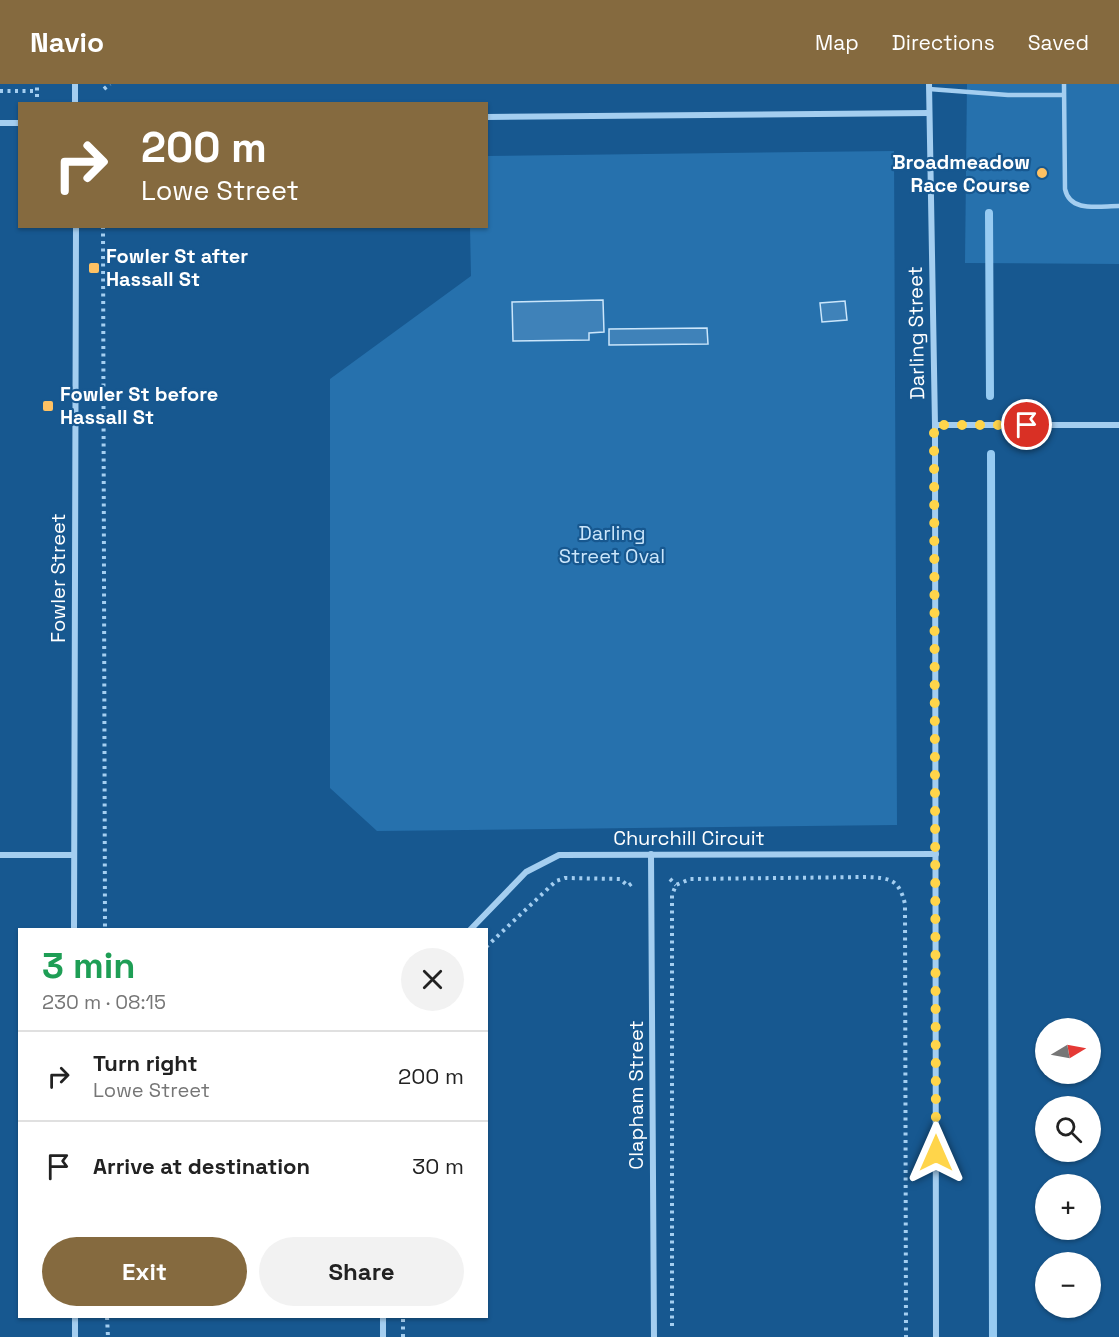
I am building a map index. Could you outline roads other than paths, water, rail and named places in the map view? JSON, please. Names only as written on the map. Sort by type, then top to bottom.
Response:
[{"type":"street","points":[[75,84],[75,102]]},
{"type":"street","name":"Darling Street","points":[[929,87],[934,425],[936,1337]]},
{"type":"street","points":[[488,117],[929,113]]},
{"type":"street","points":[[0,123],[18,123]]},
{"type":"street","name":"Fowler Street","points":[[74,928],[76,228]]},
{"type":"street","points":[[934,425],[1119,425]]},
{"type":"street","name":"Clapham Street","points":[[651,854],[654,1337]]},
{"type":"street","name":"Churchill Circuit","points":[[472,928],[526,872],[559,855],[936,854]]},
{"type":"street","points":[[0,855],[73,855]]},
{"type":"street","points":[[75,1318],[75,1337]]},
{"type":"street","points":[[383,1318],[383,1337]]},
{"type":"lane","points":[[1064,84],[1066,198],[1072,204],[1082,206],[1119,206]]},
{"type":"lane","points":[[929,87],[1008,95],[1063,95]]},
{"type":"waterway","points":[[989,213],[990,396]]},
{"type":"waterway","points":[[991,454],[993,1337]]},
{"type":"place","name":"Broadmeadow Race Course","points":[[1042,173]]},
{"type":"place","name":"Fowler St after Hassall St","points":[[94,268]]},
{"type":"place","name":"Fowler St before Hassall St","points":[[48,406]]},
{"type":"park label","name":"Darling Street Oval","points":[[612,544]]}]
